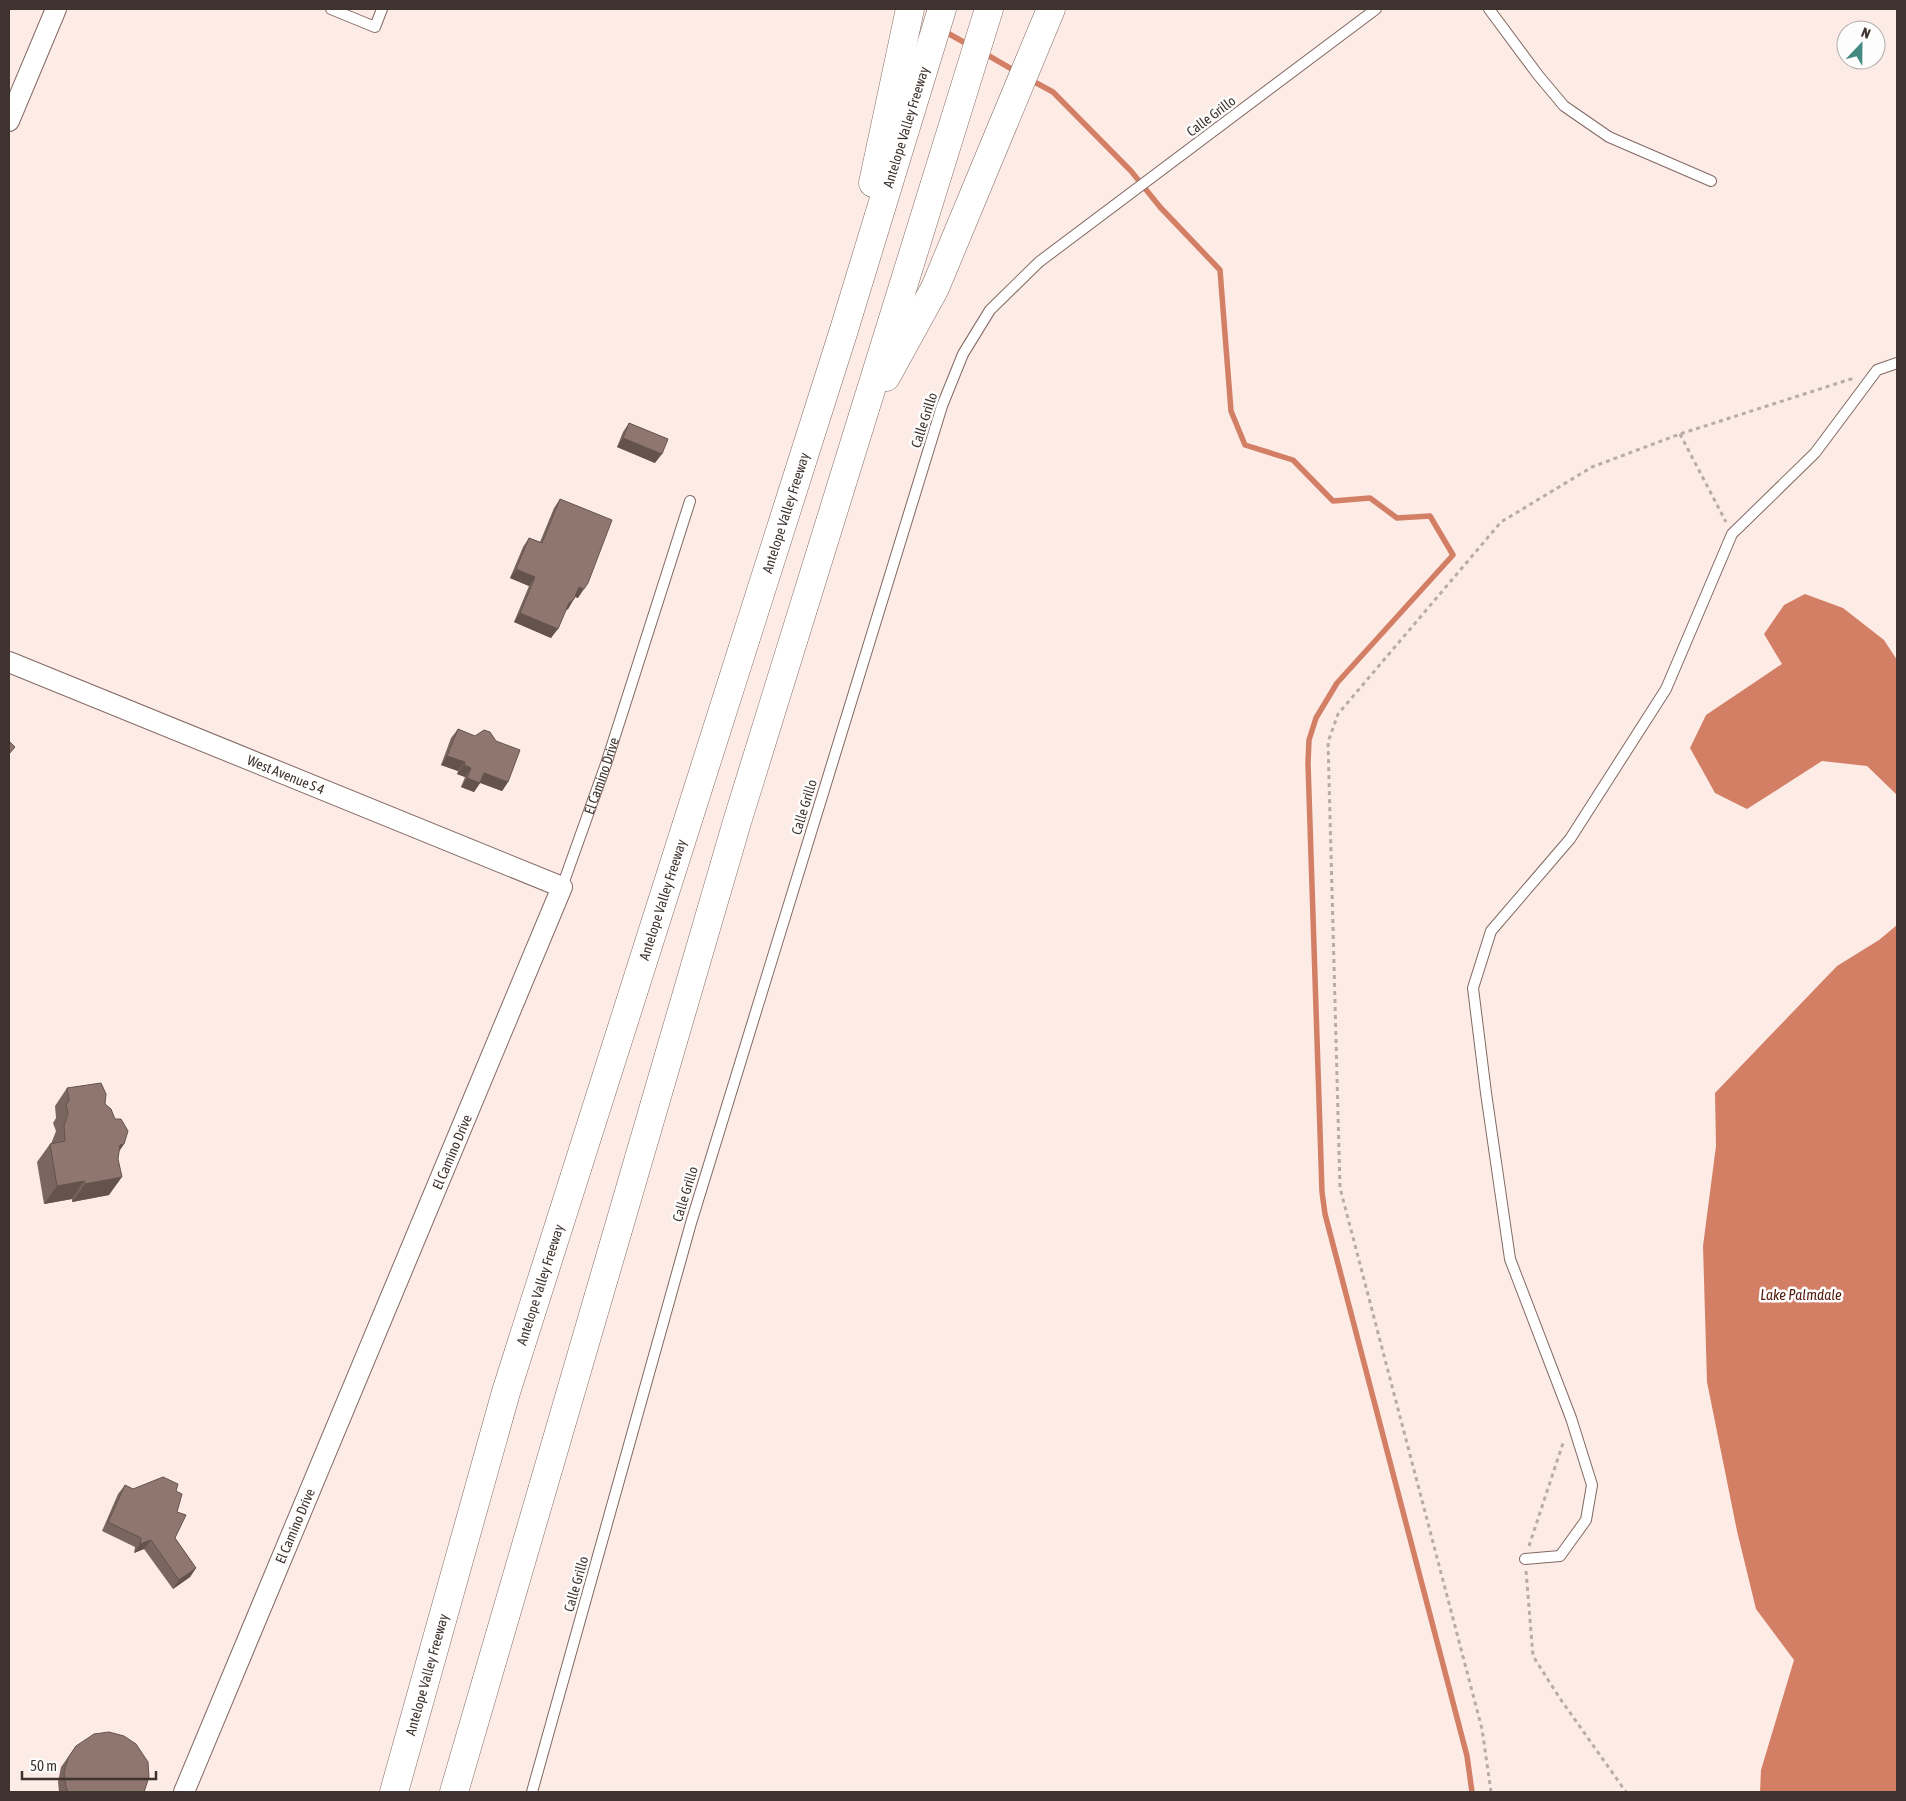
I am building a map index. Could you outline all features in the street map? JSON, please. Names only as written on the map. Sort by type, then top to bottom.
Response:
[{"type":"highway","points":[[843,333],[876,163],[910,9]]},
{"type":"highway","name":"Antelope Valley Freeway","points":[[394,1792],[506,1392],[843,333],[942,9]]},
{"type":"highway","points":[[454,1792],[737,822],[856,433],[989,9]]},
{"type":"highway","points":[[856,433],[935,288],[1051,9]]},
{"type":"street","points":[[9,121],[56,9]]},
{"type":"street","name":"West Avenue S 4","points":[[9,662],[562,887]]},
{"type":"street","name":"El Camino Drive","points":[[184,1792],[562,887]]},
{"type":"lane","points":[[331,9],[374,27],[382,9]]},
{"type":"lane","name":"Calle Grillo","points":[[532,1792],[691,1223],[942,406],[963,354],[990,310],[1039,262],[1376,9]]},
{"type":"lane","points":[[1489,9],[1538,75],[1564,106],[1609,137],[1711,181]]},
{"type":"lane","points":[[1525,1559],[1560,1556],[1586,1520],[1592,1485],[1571,1418],[1510,1259],[1473,988],[1491,930],[1570,839],[1666,689],[1732,534],[1815,453],[1877,370],[1897,363]]},
{"type":"lane","name":"El Camino Drive","points":[[562,887],[606,764],[690,501]]},
{"type":"path","points":[[1491,1792],[1482,1729],[1340,1188],[1328,742],[1338,714],[1501,522],[1592,467],[1680,434],[1877,370]]},
{"type":"path","points":[[1680,434],[1732,534]]},
{"type":"path","points":[[1571,1418],[1525,1559],[1533,1656],[1559,1697],[1626,1792]]},
{"type":"water","points":[[1805,594],[1843,608],[1884,640],[1897,660],[1897,795],[1867,766],[1822,761],[1747,809],[1715,793],[1690,748],[1706,715],[1782,664],[1764,634],[1784,605]]},
{"type":"water","name":"Lake Palmdale","points":[[1897,925],[1897,1792],[1760,1792],[1761,1770],[1794,1660],[1756,1609],[1737,1531],[1707,1382],[1703,1246],[1716,1146],[1715,1093],[1837,966],[1879,940]]},
{"type":"building","points":[[629,423],[668,439],[662,454],[623,438]]},
{"type":"building","points":[[560,499],[612,520],[588,583],[584,589],[579,587],[574,599],[569,603],[558,629],[520,613],[535,577],[516,569],[529,538],[542,543]]},
{"type":"building","points":[[458,729],[475,736],[484,730],[490,732],[496,741],[520,750],[508,782],[484,773],[480,783],[467,778],[471,768],[464,765],[465,762],[447,756]]},
{"type":"building","points":[[9,741],[15,747],[9,754]]},
{"type":"building","points":[[101,1083],[106,1094],[105,1104],[111,1109],[115,1119],[121,1119],[128,1131],[124,1144],[120,1145],[118,1159],[122,1177],[85,1184],[84,1181],[57,1186],[50,1144],[65,1141],[64,1126],[68,1113],[66,1105],[69,1100],[67,1088]]},
{"type":"building","points":[[163,1477],[178,1484],[176,1491],[182,1494],[177,1512],[186,1515],[175,1538],[196,1568],[179,1580],[151,1540],[140,1544],[141,1538],[108,1522],[125,1485],[133,1489]]},
{"type":"building","points":[[109,1732],[124,1736],[136,1744],[148,1762],[149,1777],[144,1792],[68,1792],[64,1773],[68,1758],[76,1746],[94,1734]]},
{"type":"waterway","points":[[942,30],[969,45]]},
{"type":"waterway","points":[[984,53],[1017,72]]},
{"type":"waterway","points":[[1029,79],[1053,92],[1131,171],[1160,207],[1220,270],[1231,411],[1245,445],[1293,460],[1333,501],[1370,498],[1397,518],[1430,516],[1453,555],[1337,683],[1316,718],[1309,740],[1308,763],[1322,1192],[1325,1214],[1467,1756],[1472,1792]]}]
